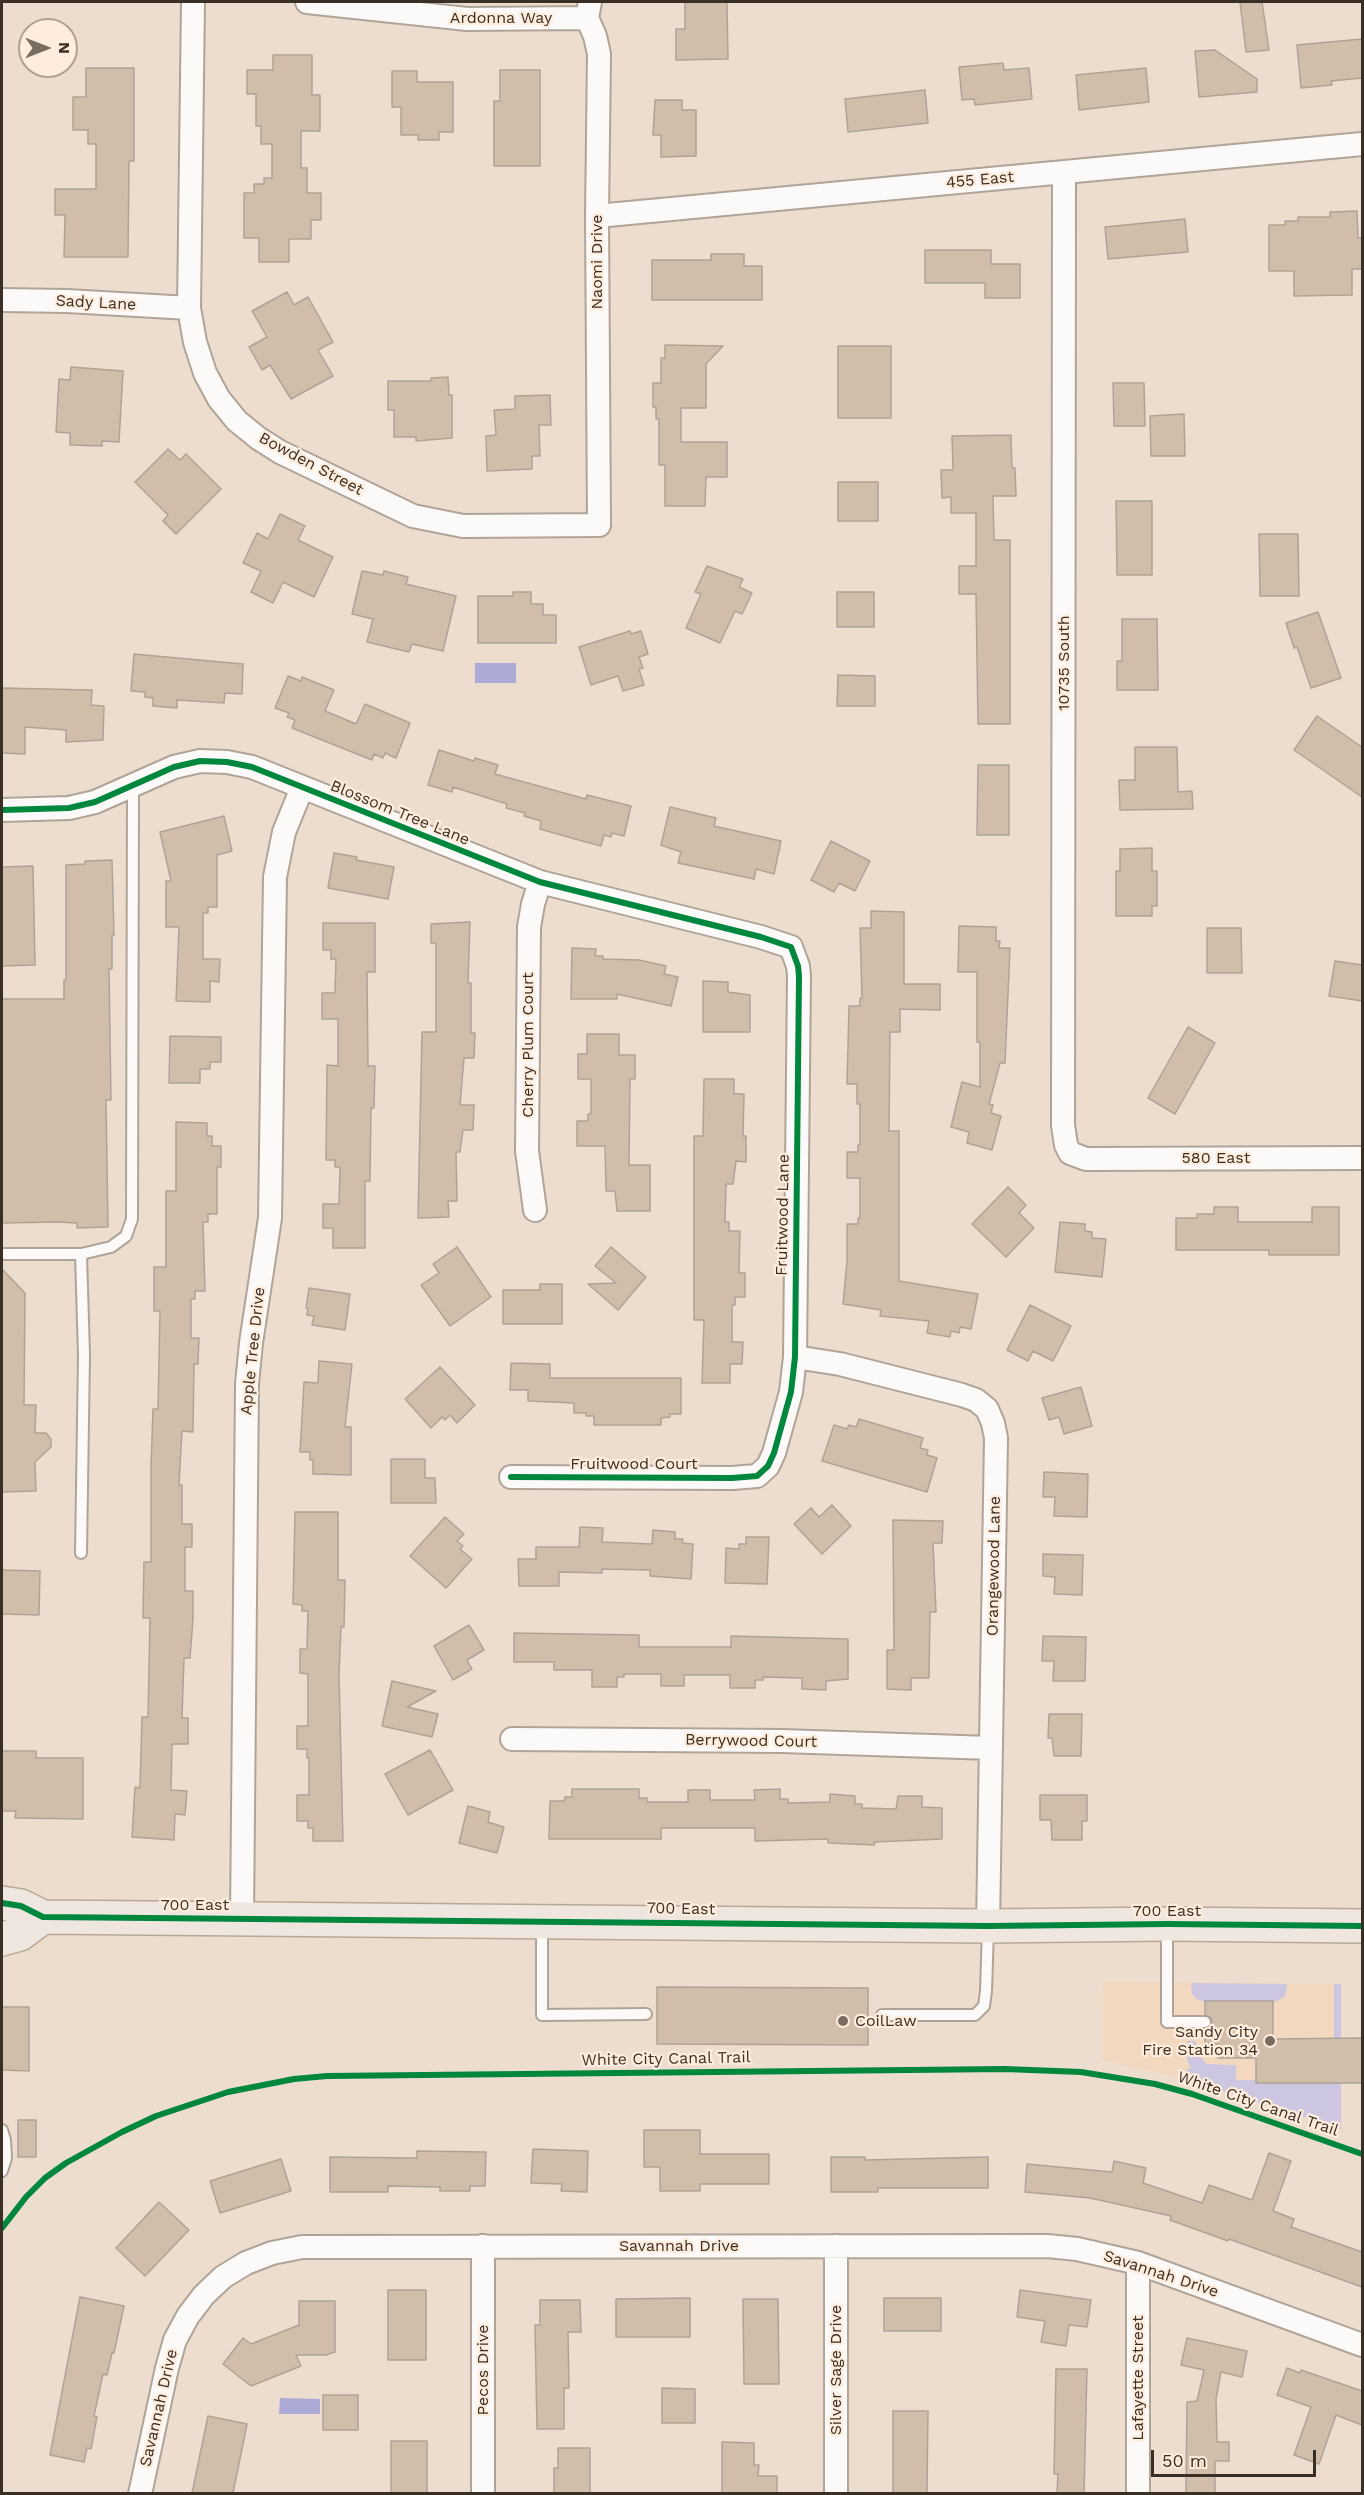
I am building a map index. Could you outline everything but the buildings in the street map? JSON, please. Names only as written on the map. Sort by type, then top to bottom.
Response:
[{"type":"main road","name":"700 East","points":[[2,1903],[21,1906],[43,1917],[988,1926],[1167,1924],[1362,1926]]},
{"type":"main road","points":[[2,1939],[20,1934],[43,1917]]},
{"type":"street","name":"Bowden Street","points":[[193,2],[189,308],[198,352],[205,373],[219,399],[237,421],[280,452],[413,516],[463,526],[599,525]]},
{"type":"street","name":"Ardonna Way","points":[[307,2],[458,18],[589,10]]},
{"type":"street","name":"Naomi Drive","points":[[589,10],[599,54],[597,216],[599,525]]},
{"type":"street","name":"455 East","points":[[597,216],[1362,144]]},
{"type":"street","name":"10735 South","points":[[1064,172],[1064,1125],[1066,1145],[1070,1153]]},
{"type":"street","name":"Sady Lane","points":[[2,300],[189,308]]},
{"type":"street","name":"Blossom Tree Lane","points":[[2,810],[69,808],[95,802],[174,768],[200,761],[226,762],[252,768],[540,882],[791,947]]},
{"type":"street","name":"Apple Tree Drive","points":[[242,1919],[247,1384],[271,1197],[275,877],[284,832],[303,789]]},
{"type":"street","name":"Cherry Plum Court","points":[[535,1210],[527,1150],[529,927],[540,882]]},
{"type":"street","name":"Fruitwood Lane","points":[[757,1476],[768,1466],[774,1453],[791,1392],[795,1357],[799,976],[791,947]]},
{"type":"street","name":"580 East","points":[[1070,1153],[1094,1159],[1362,1158]]},
{"type":"street","name":"Orangewood Lane","points":[[795,1357],[840,1364],[962,1395],[976,1400],[987,1409],[993,1423],[996,1437],[988,1926]]},
{"type":"street","name":"Fruitwood Court","points":[[511,1477],[732,1478],[757,1476]]},
{"type":"street","name":"Berrywood Court","points":[[512,1739],[782,1741],[991,1748]]},
{"type":"street","name":"Pecos Drive","points":[[483,2246],[483,2493]]},
{"type":"street","name":"Silver Sage Drive","points":[[836,2246],[836,2493]]},
{"type":"street","name":"Savannah Drive","points":[[140,2493],[175,2340],[204,2295],[223,2277],[272,2253],[303,2247],[1047,2246],[1077,2249],[1138,2263],[1362,2345]]},
{"type":"street","name":"Lafayette Street","points":[[1138,2263],[1138,2493]]},
{"type":"lane","points":[[2,1254],[81,1254],[111,1246],[126,1236],[132,1219],[133,786]]},
{"type":"lane","points":[[81,1254],[84,1355],[81,1553]]},
{"type":"lane","points":[[542,1922],[542,2015],[646,2014]]},
{"type":"lane","points":[[1167,1924],[1167,2022],[1205,2022]]},
{"type":"lane","points":[[882,2015],[975,2015],[984,2006],[988,1926]]},
{"type":"lane","points":[[2,2130],[6,2158],[2,2171]]},
{"type":"shaded area","points":[[475,663],[516,663],[516,683],[475,683]]},
{"type":"shaded area","points":[[1103,1982],[1341,1984],[1341,2129],[1202,2083],[1102,2060]]},
{"type":"shaded area","points":[[1191,1983],[1287,1984],[1287,1989],[1284,1997],[1273,2003],[1273,2001],[1205,2002],[1196,1999],[1192,1994]]},
{"type":"shaded area","points":[[1334,1984],[1341,1984],[1341,2129],[1183,2078],[1186,2070],[1191,2068],[1187,2060],[1187,2041],[1196,2041],[1200,2057],[1207,2064],[1236,2065],[1236,2080],[1256,2080],[1336,2039],[1334,2038]]},
{"type":"shaded area","points":[[280,2398],[320,2399],[320,2414],[279,2414]]},
{"type":"cycle path","points":[[2,810],[69,808],[95,802],[174,767],[200,761],[227,762],[252,767],[540,882],[761,937],[791,947],[799,976],[795,1357],[791,1392],[774,1453],[768,1466],[757,1476],[732,1478],[511,1477]]},
{"type":"cycle path","points":[[2,1903],[21,1906],[43,1917],[988,1926],[1167,1924],[1362,1926]]},
{"type":"cycle path","name":"White City Canal Trail","points":[[2,2228],[26,2197],[45,2178],[66,2163],[156,2116],[228,2092],[294,2079],[327,2076],[1005,2069],[1081,2072],[1155,2084],[1192,2094],[1362,2154]]},
{"type":"place","name":"CoilLaw","points":[[843,2021]]},
{"type":"place","name":"Sandy City Fire Station 34","points":[[1270,2041]]}]
